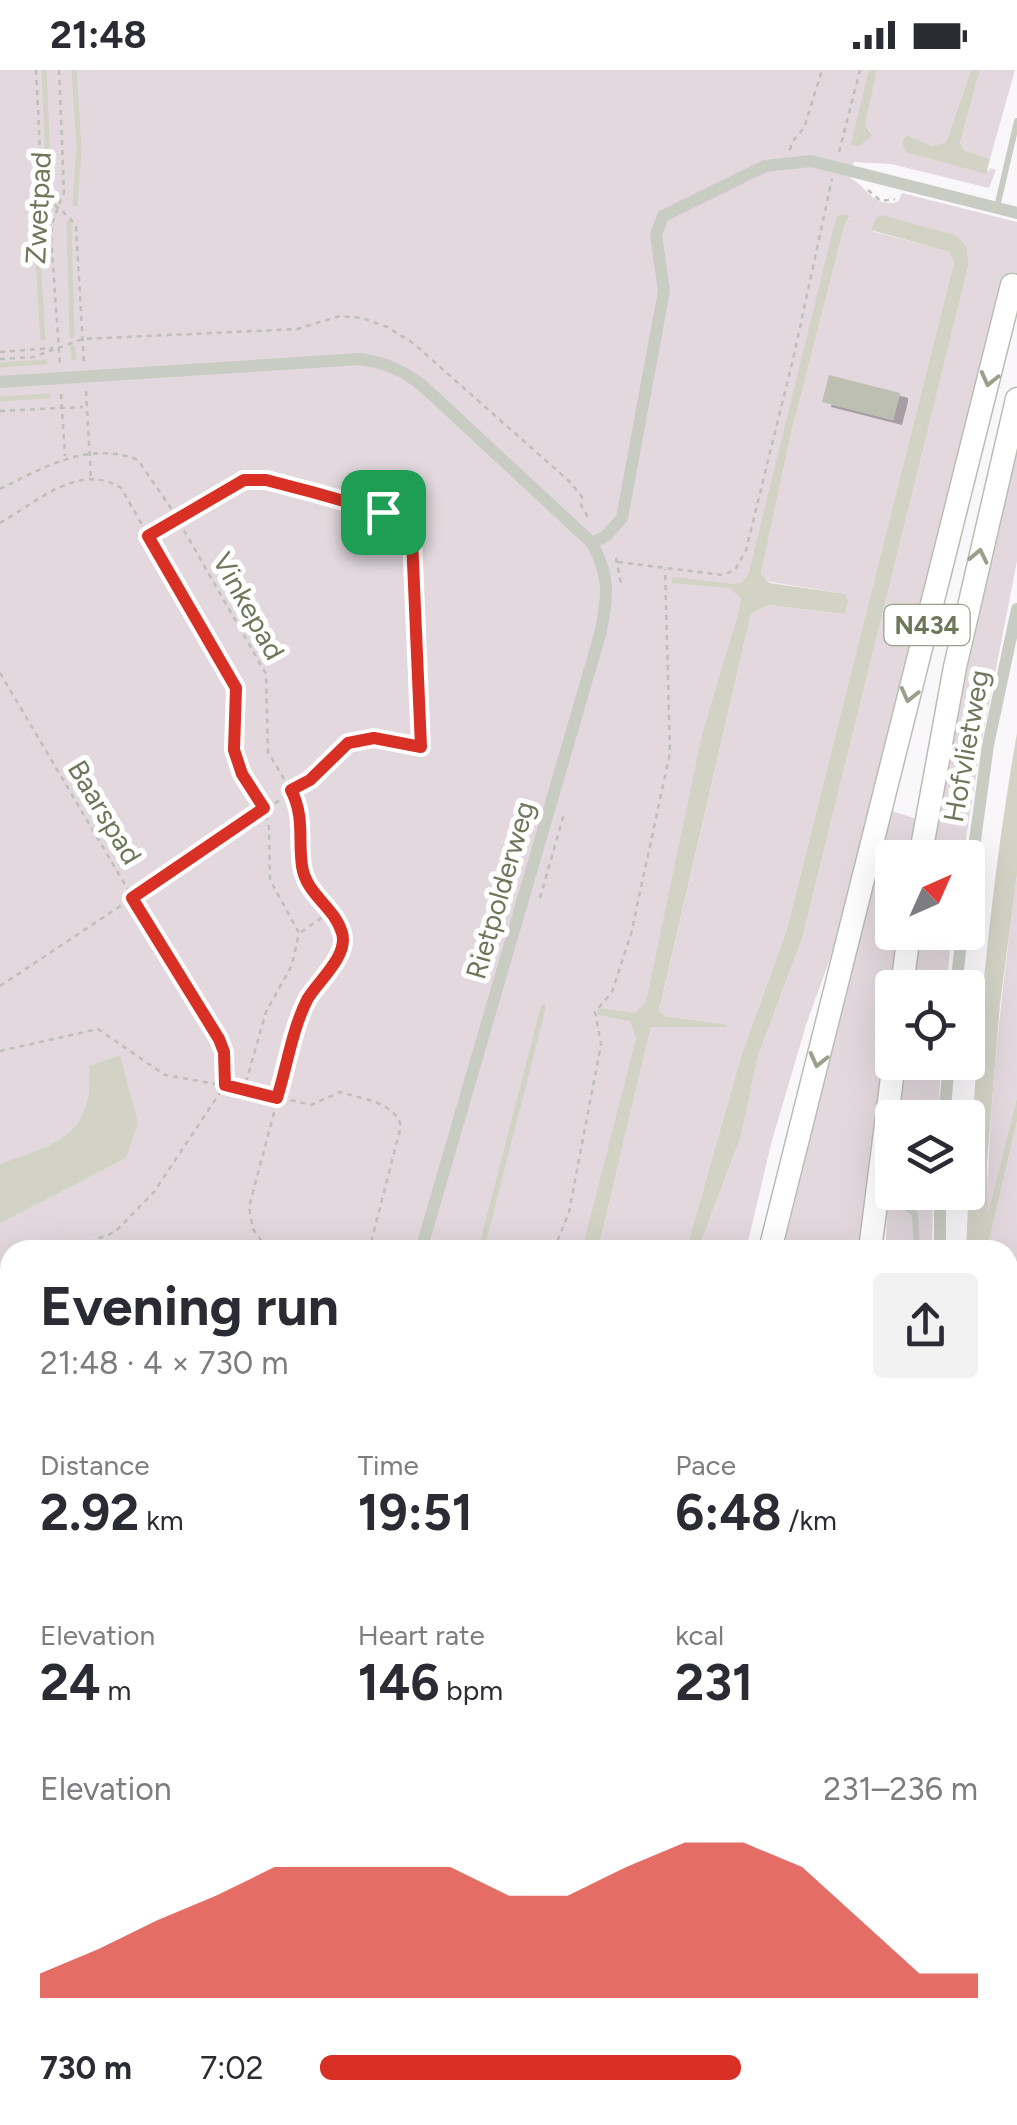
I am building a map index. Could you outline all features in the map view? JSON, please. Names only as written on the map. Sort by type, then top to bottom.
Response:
[{"type":"highway","name":"N434","points":[[773,1240],[1012,285]]},
{"type":"highway","name":"N434","points":[[923,840],[955,667],[1017,399]]},
{"type":"highway","points":[[871,1240],[891,1080]]},
{"type":"highway","points":[[884,1240],[886,1210]]},
{"type":"street","points":[[599,540],[622,518],[664,290],[656,234],[663,216],[766,166],[788,161],[835,166],[1017,213]]},
{"type":"street","name":"Rietpolderweg","points":[[0,382],[360,359],[382,362],[422,386],[599,540],[607,588],[601,631],[424,1240]]},
{"type":"street","name":"Hofvlietweg","points":[[975,840],[988,745],[1017,609]]},
{"type":"street","points":[[940,1210],[940,1240]]},
{"type":"lane","points":[[997,208],[1017,120]]},
{"type":"lane","points":[[911,1210],[915,1214],[916,1240]]},
{"type":"path","points":[[36,70],[42,190],[48,200],[68,213],[76,227],[83,339]]},
{"type":"path","name":"Zwetpad","points":[[58,348],[51,236],[64,192],[59,70]]},
{"type":"path","points":[[788,161],[792,142],[804,128],[822,70]]},
{"type":"path","points":[[602,561],[724,575],[735,570],[746,550],[860,70]]},
{"type":"path","points":[[0,359],[33,357],[83,339],[297,329],[340,316],[362,318],[413,343],[570,482],[582,498],[581,504],[599,540]]},
{"type":"path","points":[[0,352],[58,348]]},
{"type":"path","points":[[0,411],[86,406],[91,480]]},
{"type":"path","points":[[61,408],[66,458]]},
{"type":"path","name":"Vinkepad","points":[[0,489],[66,458],[115,453],[138,460],[177,518],[266,674],[266,744],[300,806],[306,880],[342,932],[343,943],[298,1022],[250,1207],[253,1229],[261,1240]]},
{"type":"path","points":[[0,523],[68,482],[91,480],[114,483],[121,488],[236,688],[234,750],[242,774],[264,808],[269,828],[270,880],[300,933]]},
{"type":"path","points":[[0,986],[310,780],[348,743],[374,738],[421,747],[412,539],[401,522],[383,512],[266,480],[244,480],[148,536]]},
{"type":"path","points":[[558,1240],[569,1212],[601,1044],[595,1012],[612,992],[631,934],[670,753],[665,569]]},
{"type":"path","name":"Baarspad","points":[[0,674],[219,1039],[224,1052],[225,1085]]},
{"type":"path","points":[[244,1088],[266,1012],[292,964],[300,933],[330,912]]},
{"type":"path","points":[[0,1051],[98,1029],[165,1075],[244,1088],[311,1105],[340,1092],[389,1108],[398,1115],[400,1126],[372,1240]]},
{"type":"path","points":[[95,1240],[115,1232],[131,1218],[184,1150],[225,1085]]},
{"type":"shaded area","points":[[0,70],[875,70],[857,145],[870,131],[864,124],[877,70],[971,70],[946,142],[932,146],[906,135],[989,171],[996,170],[989,188],[891,164],[854,162],[850,178],[882,202],[898,202],[902,193],[1017,222],[1017,286],[1001,288],[997,294],[875,793],[831,956],[771,1144],[748,1240],[702,1240],[741,1136],[758,1056],[802,939],[969,264],[967,248],[876,218],[872,231],[949,252],[954,262],[786,932],[742,1053],[689,1240],[600,1240],[651,1027],[728,1027],[659,1012],[751,614],[768,605],[843,614],[846,594],[770,582],[761,574],[791,434],[850,217],[842,214],[589,1240],[0,1240]]},
{"type":"shaded area","points":[[869,70],[877,70],[865,124],[872,136],[859,146],[851,144]]},
{"type":"shaded area","points":[[971,70],[980,70],[960,143],[964,150],[990,159],[986,174],[906,152],[902,143],[906,135],[932,146],[946,142]]},
{"type":"shaded area","points":[[980,70],[1015,70],[990,159],[964,150],[960,143]]},
{"type":"shaded area","points":[[842,214],[850,216],[791,434],[761,574],[770,583],[846,594],[848,602],[844,614],[768,605],[751,614],[659,1011],[665,1016],[729,1027],[651,1027],[600,1240],[585,1240],[636,1038],[630,1021],[598,1015],[597,1011],[599,1008],[635,1013],[646,1002],[702,735],[741,598],[730,588],[671,580],[674,577],[732,584],[741,583],[748,576],[836,218]]},
{"type":"shaded area","points":[[882,215],[957,236],[967,248],[969,264],[802,939],[758,1056],[741,1136],[702,1240],[689,1240],[742,1053],[786,932],[954,262],[949,252],[871,230],[876,218]]},
{"type":"shaded area","points":[[1017,451],[1017,561],[966,840],[935,840],[970,655]]},
{"type":"shaded area","points":[[1017,733],[1017,875],[1000,1004],[987,1163],[988,1214],[1017,1097],[1017,1121],[989,1240],[967,1240],[968,1210],[985,1210],[985,1100],[975,1100],[976,1080],[985,1080],[985,973]]},
{"type":"shaded area","points":[[889,810],[917,819],[914,840],[882,840]]},
{"type":"shaded area","points":[[875,867],[875,950],[896,950],[893,970],[875,970],[875,1080],[881,1080],[879,1100],[875,1100],[867,1240],[782,1240]]},
{"type":"shaded area","points":[[1017,875],[1017,1097],[987,1220],[993,1090]]},
{"type":"shaded area","points":[[916,950],[950,950],[948,970],[913,970]]},
{"type":"shaded area","points":[[541,1006],[546,1007],[487,1240],[481,1240]]},
{"type":"shaded area","points":[[120,1055],[138,1123],[126,1158],[0,1223],[0,1164],[55,1143],[68,1133],[86,1107],[89,1066]]},
{"type":"shaded area","points":[[902,1080],[940,1080],[939,1100],[900,1100]]},
{"type":"shaded area","points":[[1017,1121],[1017,1240],[989,1240]]},
{"type":"shaded area","points":[[887,1210],[933,1210],[932,1240],[886,1240]]},
{"type":"building","points":[[829,375],[900,393],[893,420],[822,402]]},
{"type":"waterway","points":[[44,70],[49,193]]},
{"type":"waterway","points":[[74,70],[79,147],[75,204]]},
{"type":"waterway","points":[[43,338],[37,241],[44,204]]},
{"type":"waterway","points":[[69,223],[72,336]]},
{"type":"waterway","points":[[73,348],[74,358]]},
{"type":"waterway","points":[[0,365],[45,362]]},
{"type":"waterway","points":[[0,399],[48,396]]},
{"type":"route","points":[[244,480],[266,480],[383,512],[401,522],[412,539],[421,747],[374,738],[348,743],[310,780],[291,790],[300,806],[306,880],[342,932],[343,943],[298,1022],[277,1098],[225,1085],[224,1052],[219,1039],[132,898],[264,808],[242,774],[234,750],[236,688],[148,536],[244,480]]}]
